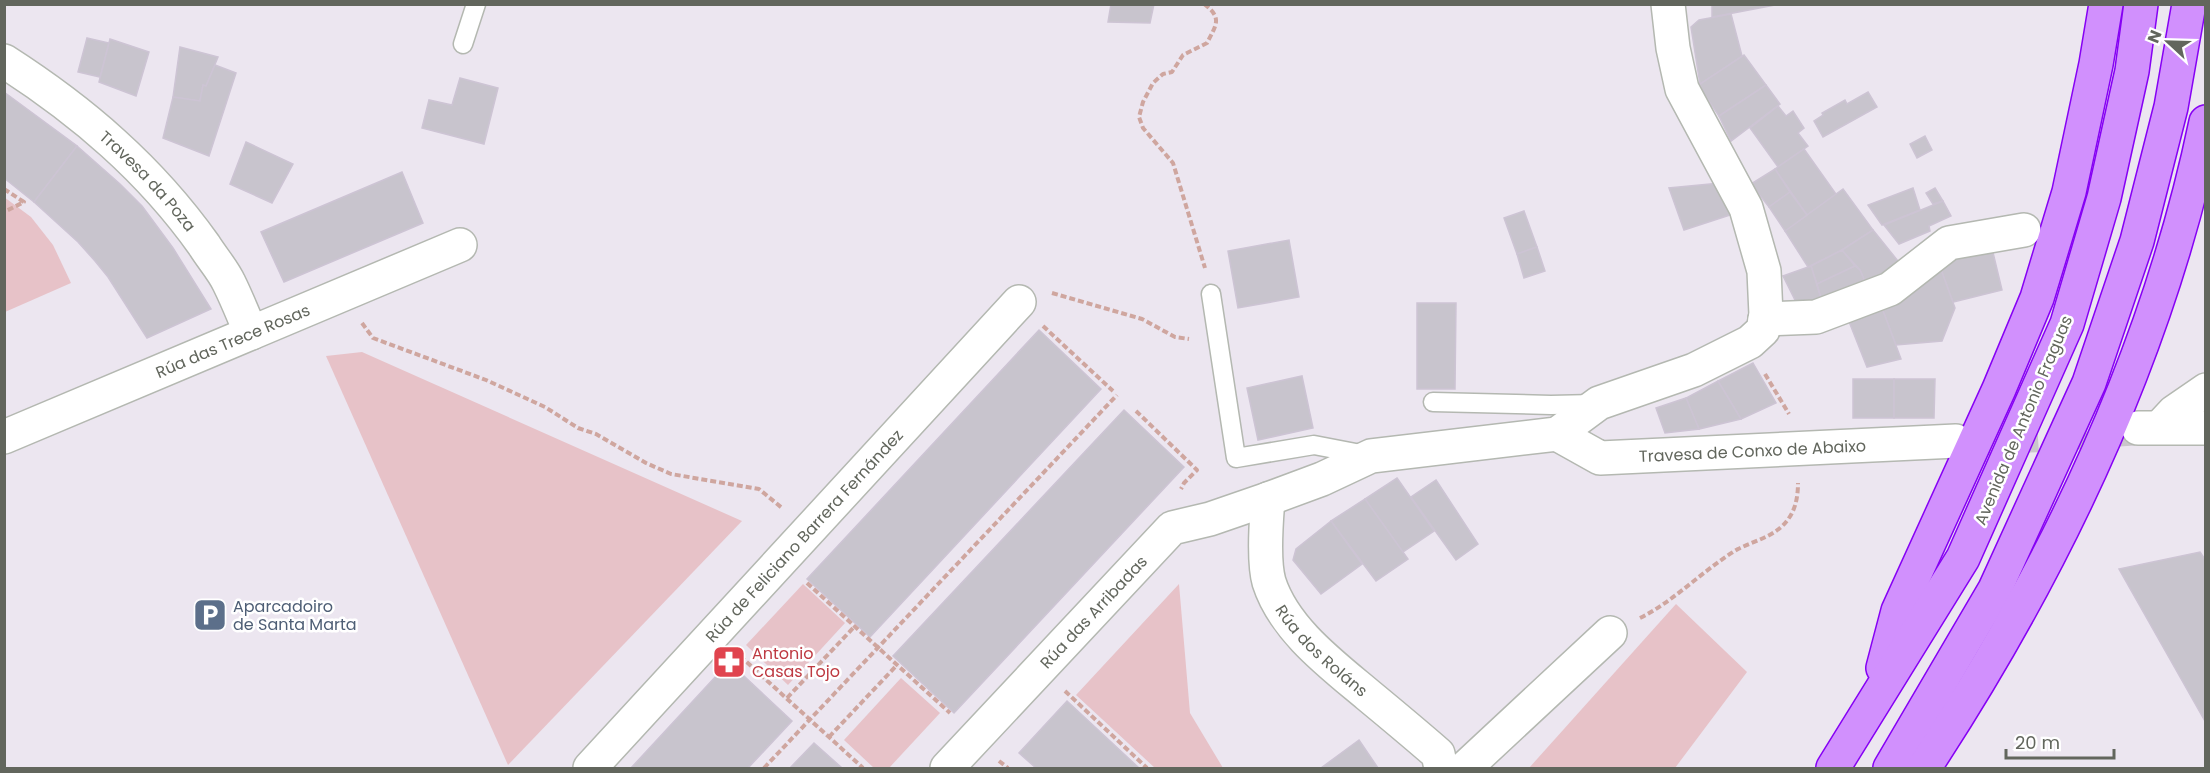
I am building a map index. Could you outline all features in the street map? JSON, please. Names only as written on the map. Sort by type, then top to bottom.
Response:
[{"type":"highway","points":[[1873,703],[1898,610],[1999,389],[2037,298],[2068,192],[2096,64],[2106,4]]},
{"type":"highway","name":"Avenida de Antonio Fraguas","points":[[1833,768],[1963,558],[2067,324],[2104,198],[2132,71],[2141,4]]},
{"type":"highway","points":[[1890,768],[1995,590],[2089,383],[2137,241],[2171,107],[2189,4]]},
{"type":"highway","points":[[1924,768],[1990,663],[2044,563],[2096,456],[2152,320],[2177,236],[2205,122]]},
{"type":"street","points":[[1557,434],[1599,403],[1694,370],[1750,342],[1763,330],[1765,319],[1764,271],[1746,208],[1682,89],[1673,48],[1668,4]]},
{"type":"street","name":"Travesa da Poza","points":[[4,61],[77,112],[136,163],[159,187],[181,213],[228,281],[251,333]]},
{"type":"street","points":[[1765,319],[1816,317],[1890,289],[1949,243],[2024,230]]},
{"type":"street","name":"Rúa das Trece Rosas","points":[[4,437],[460,245]]},
{"type":"street","name":"Rúa de Feliciano Barrera Fernández","points":[[590,768],[1019,302]]},
{"type":"street","points":[[2205,390],[2149,428],[2205,428]]},
{"type":"street","name":"Rúa das Arribadas","points":[[947,768],[1172,528],[1210,519],[1268,499],[1322,479],[1371,456],[1557,434]]},
{"type":"street","name":"Travesa de Conxo de Abaixo","points":[[1557,434],[1600,458],[1956,441]]},
{"type":"street","name":"Rúa dos Roláns","points":[[1268,499],[1266,526],[1268,579],[1274,597],[1283,612],[1321,656],[1438,754],[1441,768]]},
{"type":"street","points":[[1465,768],[1610,633]]},
{"type":"lane","points":[[463,44],[476,4]]},
{"type":"lane","points":[[1211,294],[1236,458],[1314,445],[1371,456]]},
{"type":"lane","points":[[1433,402],[1551,405],[1599,403]]},
{"type":"path","points":[[1019,302],[1052,293],[1142,319],[1174,337],[1190,339],[1204,327],[1211,294],[1200,247],[1173,163],[1143,128],[1139,117],[1143,102],[1153,83],[1163,74],[1172,72],[1183,55],[1207,43],[1217,21],[1215,14],[1204,4]]},
{"type":"path","points":[[4,189],[24,202],[4,212]]},
{"type":"path","points":[[361,322],[373,338],[496,384],[545,407],[578,428],[596,434],[646,463],[671,474],[759,489],[812,529]]},
{"type":"path","points":[[1055,336],[1113,391]]},
{"type":"path","points":[[1763,371],[1787,410]]},
{"type":"path","points":[[764,768],[1117,395]]},
{"type":"path","points":[[1136,411],[1197,470],[1184,483]]},
{"type":"path","points":[[1610,633],[1658,609],[1738,550],[1774,533],[1788,519],[1796,504],[1798,486]]},
{"type":"path","points":[[806,582],[954,716]]},
{"type":"path","points":[[787,698],[855,626]]},
{"type":"path","points":[[738,654],[863,768]]},
{"type":"path","points":[[829,737],[897,665]]},
{"type":"path","points":[[1072,699],[1148,768]]},
{"type":"path","points":[[999,761],[1008,768]]},
{"type":"shaded area","points":[[4,197],[31,217],[53,245],[71,283],[5,312]]},
{"type":"shaded area","points":[[362,352],[742,521],[508,765],[326,356]]},
{"type":"shaded area","points":[[803,584],[845,623],[788,685],[746,645]]},
{"type":"shaded area","points":[[1179,584],[1190,713],[1223,768],[1155,768],[1076,695]]},
{"type":"shaded area","points":[[1676,604],[1747,672],[1675,768],[1529,768]]},
{"type":"shaded area","points":[[901,678],[940,713],[889,768],[874,768],[844,740]]},
{"type":"building","points":[[1111,4],[1154,4],[1150,23],[1108,22]]},
{"type":"building","points":[[1712,4],[1774,4],[1775,5],[1712,17]]},
{"type":"building","points":[[1731,14],[1742,56],[1700,84],[1691,27],[1699,20]]},
{"type":"building","points":[[87,38],[109,43],[100,77],[78,72]]},
{"type":"building","points":[[110,39],[149,52],[136,96],[99,82]]},
{"type":"building","points":[[180,47],[218,57],[206,86],[203,85],[200,101],[173,97]]},
{"type":"building","points":[[1744,55],[1766,85],[1719,116],[1702,91],[1700,84]]},
{"type":"building","points":[[215,65],[236,73],[209,156],[163,138],[173,97],[200,101],[203,85],[206,86]]},
{"type":"building","points":[[460,78],[498,88],[484,144],[422,128],[429,100],[452,105]]},
{"type":"building","points":[[1766,85],[1780,104],[1731,141],[1719,116]]},
{"type":"building","points":[[4,92],[77,146],[34,202],[4,178]]},
{"type":"building","points":[[1868,92],[1877,107],[1823,137],[1814,121],[1823,115],[1822,113],[1845,100],[1847,104]]},
{"type":"building","points":[[1778,106],[1786,116],[1793,111],[1804,128],[1798,133],[1808,146],[1778,167],[1750,128]]},
{"type":"building","points":[[1925,136],[1932,150],[1917,158],[1910,144]]},
{"type":"building","points":[[246,142],[293,164],[272,203],[230,184]]},
{"type":"building","points":[[77,146],[142,206],[173,248],[211,309],[147,338],[108,277],[95,261],[78,242],[34,202]]},
{"type":"building","points":[[1804,149],[1836,194],[1807,215],[1775,169]]},
{"type":"building","points":[[1775,169],[1790,192],[1769,207],[1751,184]]},
{"type":"building","points":[[402,172],[423,223],[284,282],[261,232]]},
{"type":"building","points":[[1720,183],[1730,215],[1684,230],[1669,188]]},
{"type":"building","points":[[1913,188],[1920,210],[1882,225],[1868,205]]},
{"type":"building","points":[[1935,188],[1943,201],[1933,204],[1926,193]]},
{"type":"building","points":[[1843,189],[1873,230],[1842,250],[1808,267],[1785,231]]},
{"type":"building","points":[[1790,192],[1807,215],[1785,231],[1769,207]]},
{"type":"building","points":[[1943,201],[1951,216],[1929,226],[1930,231],[1899,244],[1884,225]]},
{"type":"building","points":[[1524,211],[1537,247],[1517,254],[1504,218]]},
{"type":"building","points":[[1873,230],[1902,266],[1869,291],[1860,270],[1842,250]]},
{"type":"building","points":[[1289,240],[1299,297],[1238,308],[1228,251]]},
{"type":"building","points":[[1990,240],[2002,290],[1953,302],[1939,264]]},
{"type":"building","points":[[1537,247],[1545,271],[1524,278],[1517,254]]},
{"type":"building","points":[[1842,250],[1855,266],[1817,284],[1811,266]]},
{"type":"building","points":[[1939,264],[1955,308],[1942,341],[1896,345],[1879,300]]},
{"type":"building","points":[[1811,266],[1823,305],[1801,312],[1783,276]]},
{"type":"building","points":[[1855,266],[1860,270],[1869,291],[1823,305],[1817,284]]},
{"type":"building","points":[[1879,300],[1901,359],[1867,367],[1846,314]]},
{"type":"building","points":[[1417,303],[1456,303],[1455,389],[1417,389]]},
{"type":"building","points":[[1039,330],[1101,389],[870,637],[807,579]]},
{"type":"building","points":[[1753,363],[1776,403],[1741,419],[1718,381]]},
{"type":"building","points":[[1302,376],[1313,428],[1258,440],[1247,388]]},
{"type":"building","points":[[1853,379],[1894,379],[1894,418],[1853,418]]},
{"type":"building","points":[[1894,379],[1935,379],[1934,418],[1894,418]]},
{"type":"building","points":[[1718,381],[1741,419],[1699,429],[1686,398]]},
{"type":"building","points":[[1686,398],[1699,429],[1665,433],[1656,408]]},
{"type":"building","points":[[1124,410],[1184,467],[954,713],[893,656]]},
{"type":"building","points":[[1397,478],[1434,531],[1403,552],[1365,499]]},
{"type":"building","points":[[1436,480],[1478,544],[1456,560],[1411,497]]},
{"type":"building","points":[[1365,499],[1408,559],[1376,581],[1331,521]]},
{"type":"building","points":[[1331,521],[1362,564],[1321,594],[1293,560],[1296,549]]},
{"type":"building","points":[[2200,552],[2206,561],[2206,723],[2119,569]]},
{"type":"building","points":[[729,662],[792,721],[748,768],[631,768]]},
{"type":"building","points":[[1067,701],[1139,768],[1036,768],[1019,753]]},
{"type":"building","points":[[1359,740],[1378,768],[1321,768]]},
{"type":"building","points":[[814,743],[842,768],[790,768]]},
{"type":"tunnel","points":[[1956,441],[2134,429]]},
{"type":"place","name":"Aparcadoiro de Santa Marta","points":[[210,615]]},
{"type":"place","name":"Antonio Casas Tojo","points":[[729,662]]}]
